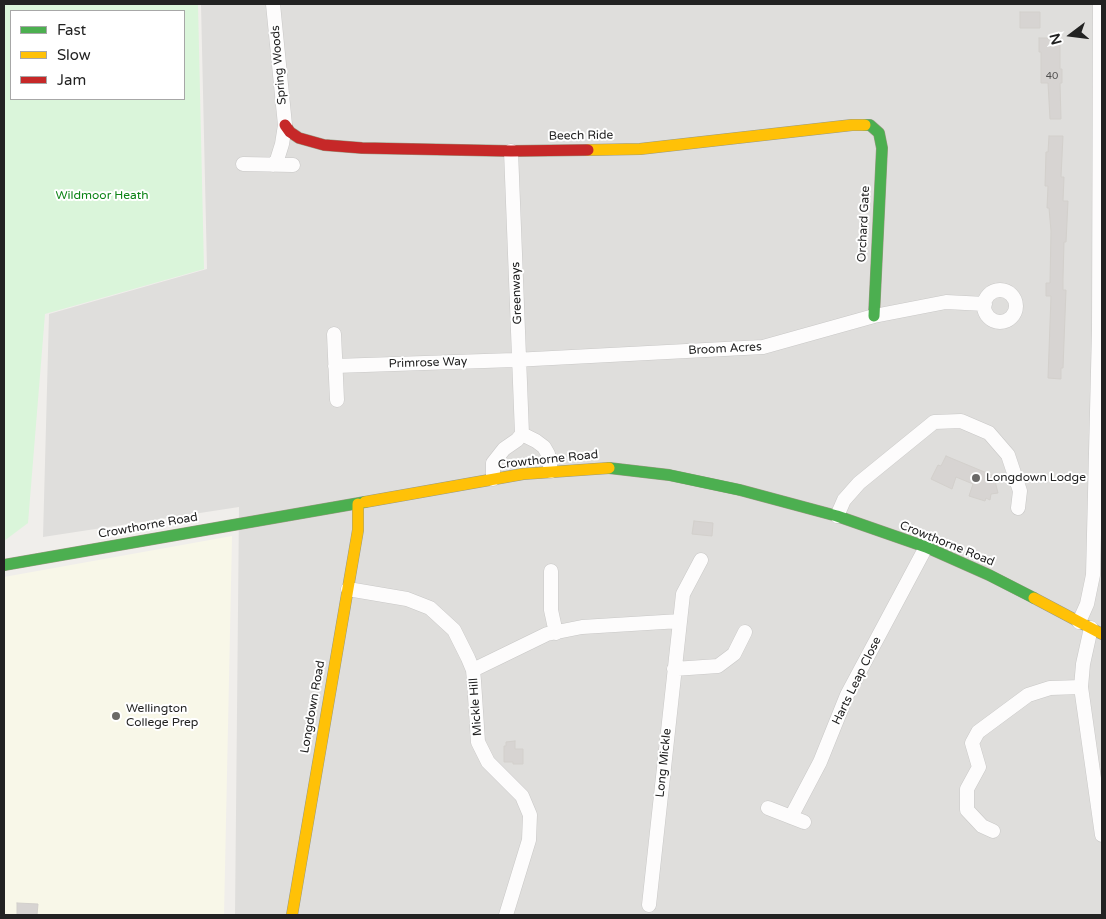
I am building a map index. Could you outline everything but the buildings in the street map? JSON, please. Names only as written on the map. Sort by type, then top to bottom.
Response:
[{"type":"street","name":"Spring Woods","points":[[273,4],[285,125],[282,144],[277,160],[273,164]]},
{"type":"street","points":[[1100,4],[1100,470],[1093,575],[1087,604],[1091,628],[1083,664],[1081,687],[1102,834]]},
{"type":"street","name":"Beech Ride","points":[[285,125],[290,132],[299,138],[324,145],[362,148],[511,151],[640,149],[863,124],[870,125],[879,133]]},
{"type":"street","name":"Orchard Gate","points":[[874,316],[882,148],[879,133]]},
{"type":"street","points":[[282,144],[299,138]]},
{"type":"street","name":"Greenways","points":[[511,151],[522,434]]},
{"type":"street","points":[[243,164],[293,165]]},
{"type":"street","name":"Broom Acres","points":[[520,359],[763,347],[874,316],[946,302],[984,304]]},
{"type":"street","points":[[334,334],[337,400]]},
{"type":"street","name":"Primrose Way","points":[[335,366],[520,359]]},
{"type":"street","points":[[837,516],[844,500],[859,483],[934,422],[961,421],[989,433],[1008,455],[1020,490],[1018,508]]},
{"type":"street","points":[[493,479],[493,463],[504,449],[518,440],[522,434],[544,447],[548,454],[551,471]]},
{"type":"street","name":"Crowthorne Road","points":[[4,565],[493,479],[551,471],[610,468],[669,475],[740,490],[837,516],[926,547],[989,575],[1091,628]]},
{"type":"street","name":"Longdown Road","points":[[292,915],[358,530],[358,504]]},
{"type":"street","name":"Harts Leap Close","points":[[791,817],[820,762],[847,696],[926,547]]},
{"type":"street","name":"Long Mickle","points":[[648,906],[683,594],[701,560]]},
{"type":"street","points":[[551,571],[551,610],[556,632]]},
{"type":"street","name":"Mickle Hill","points":[[348,589],[407,599],[430,608],[454,630],[473,670],[478,742],[488,762],[522,796],[530,815],[529,840],[506,915]]},
{"type":"street","points":[[473,670],[547,634],[582,628],[680,620]]},
{"type":"street","points":[[674,669],[718,666],[734,654],[745,632]]},
{"type":"street","points":[[993,831],[982,826],[967,810],[968,789],[980,767],[967,742],[1028,695],[1050,688],[1081,687]]},
{"type":"street","points":[[768,808],[804,822]]},
{"type":"shaded area","points":[[201,4],[1102,4],[1102,915],[235,915],[239,507],[43,537],[49,314],[207,269]]},
{"type":"shaded area","name":"Wellington College Prep","points":[[232,536],[224,915],[4,915],[4,577]]},
{"type":"green space","name":"Wildmoor Heath","points":[[4,4],[198,4],[204,269],[45,314],[28,523],[4,541]]},
{"type":"traffic: fast","points":[[865,125],[870,125],[879,133],[882,148],[874,316]]},
{"type":"traffic: fast","points":[[609,468],[669,475],[740,490],[837,516],[926,547],[989,575],[1034,598]]},
{"type":"traffic: fast","points":[[4,565],[365,502]]},
{"type":"traffic: slow","points":[[588,150],[640,149],[865,125]]},
{"type":"traffic: slow","points":[[365,502],[523,474],[609,468]]},
{"type":"traffic: slow","points":[[292,915],[358,530],[358,504]]},
{"type":"traffic: slow","points":[[1034,598],[1102,634]]},
{"type":"traffic: jam","points":[[285,125],[290,132],[299,138],[324,145],[362,148],[511,151],[588,150]]},
{"type":"place","name":"Longdown Lodge","points":[[976,478]]},
{"type":"place","name":"Wellington College Prep","points":[[116,716]]}]
